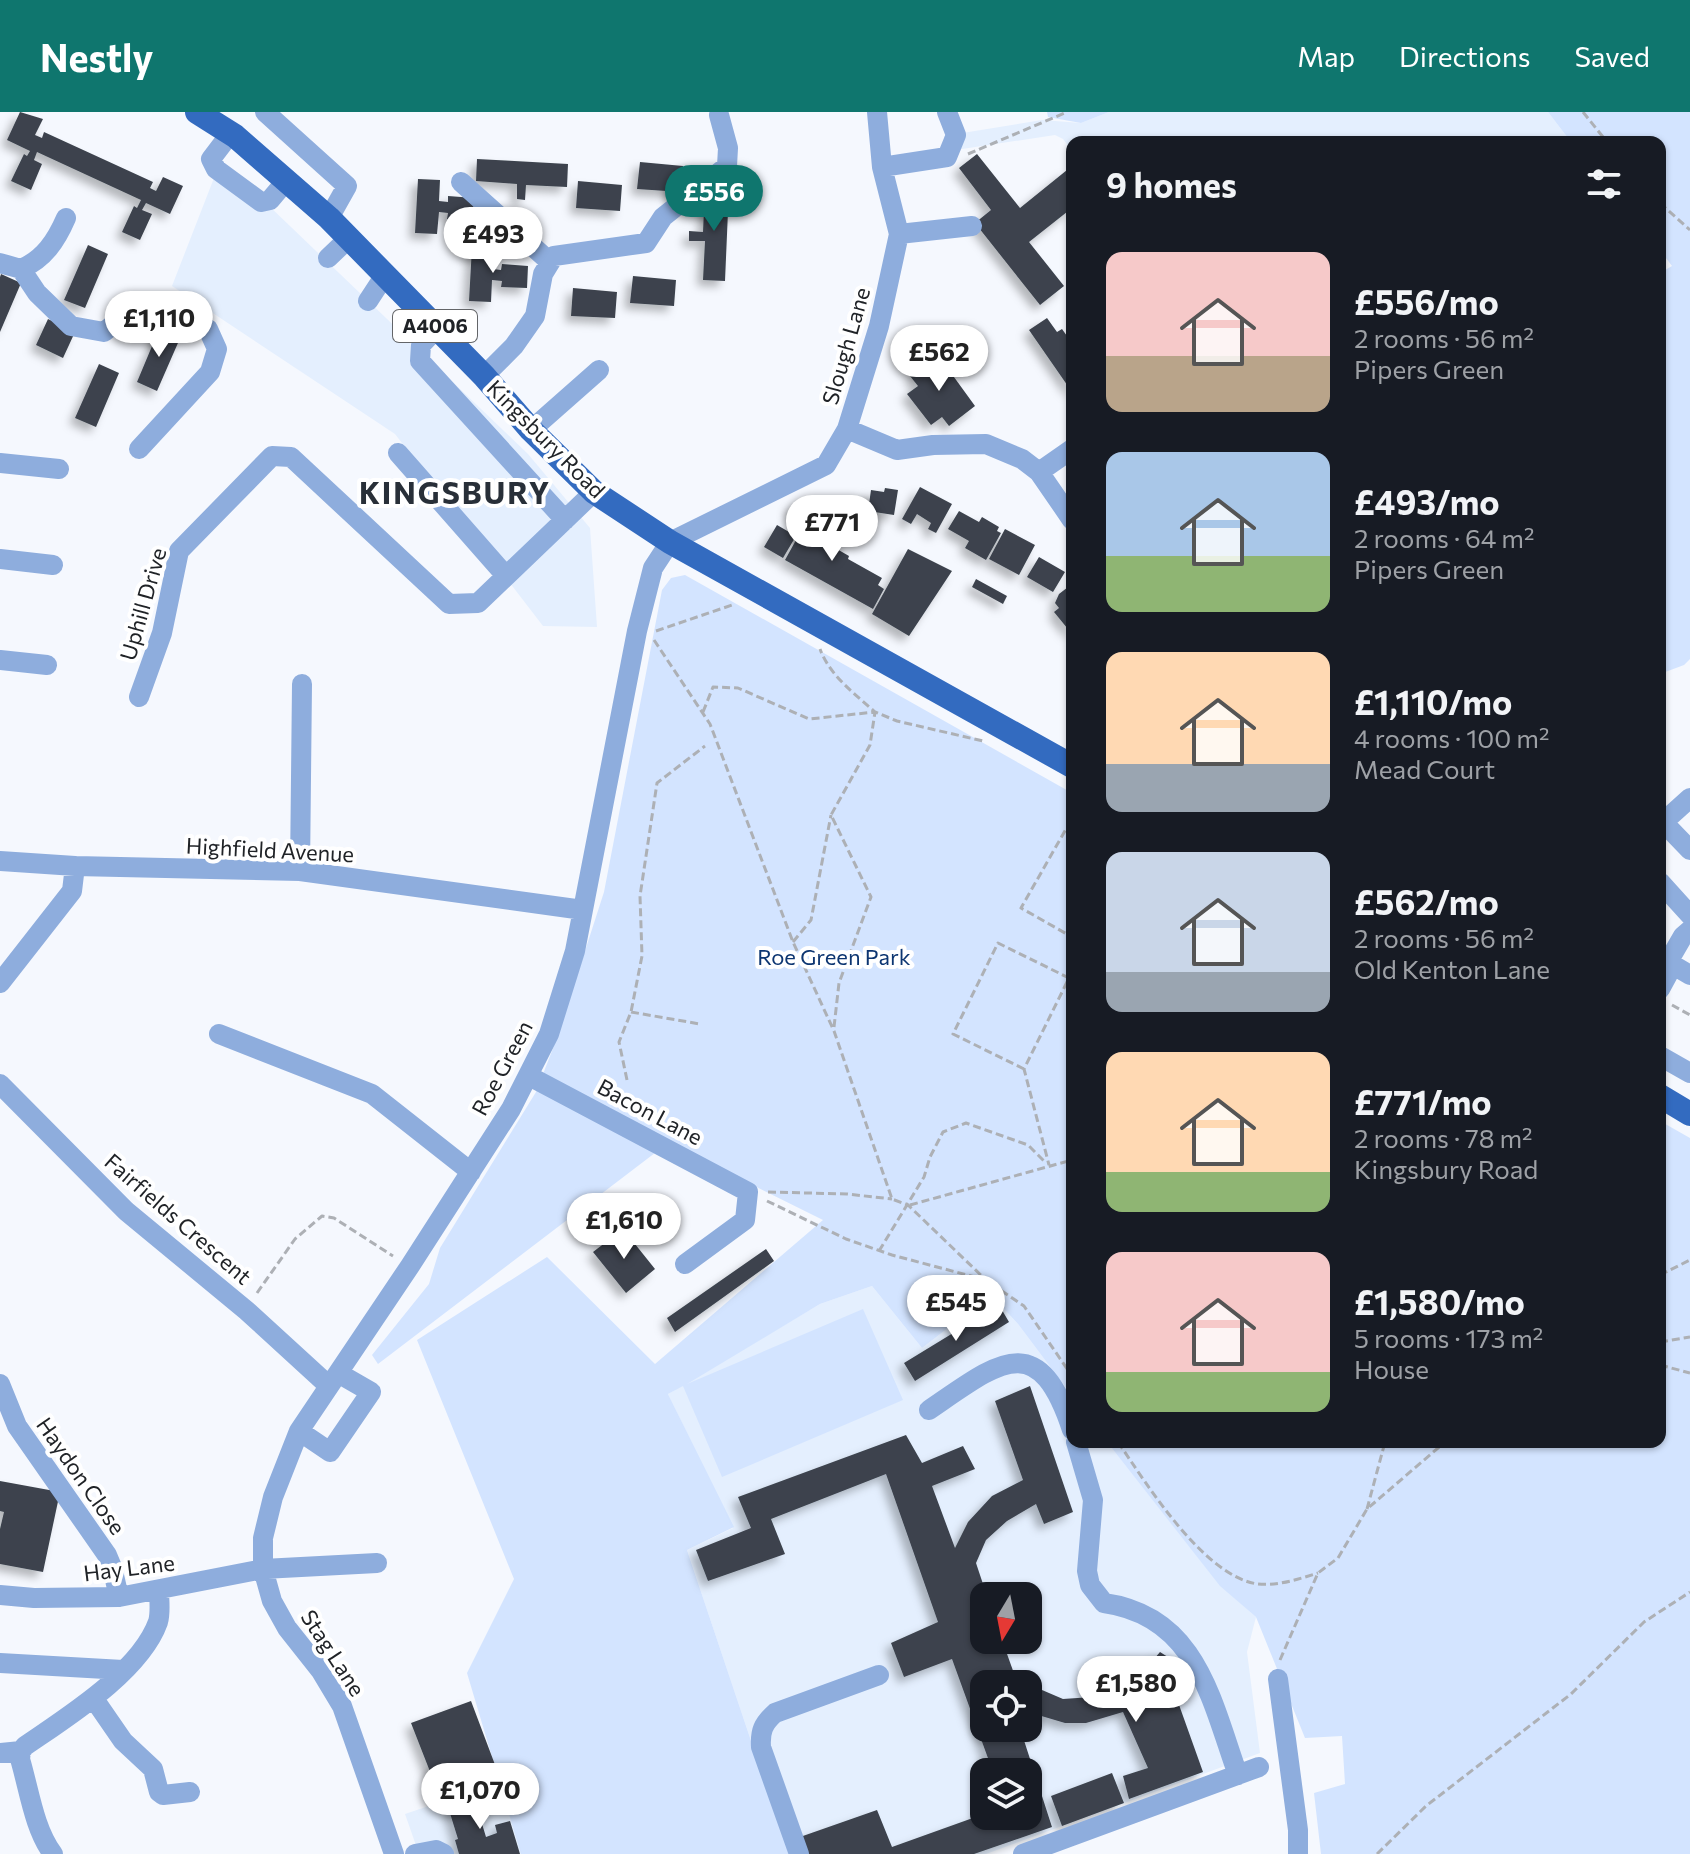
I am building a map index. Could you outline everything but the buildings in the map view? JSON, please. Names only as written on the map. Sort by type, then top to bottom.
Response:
[{"type":"main road","name":"Kingsbury Road","points":[[197,112],[230,134],[329,218],[594,492],[670,542],[1066,763]]},
{"type":"main road","points":[[1666,1100],[1690,1114]]},
{"type":"street","points":[[265,112],[347,186],[329,218]]},
{"type":"street","name":"Slough Lane","points":[[670,542],[826,465],[847,429],[879,326],[899,234],[882,167],[877,112]]},
{"type":"street","points":[[882,167],[947,157],[956,135],[947,112]]},
{"type":"street","points":[[484,376],[514,346],[535,316],[543,274],[554,256],[646,243],[663,217],[727,166],[728,148],[719,115]]},
{"type":"street","points":[[230,134],[211,159],[216,169],[261,202],[270,200],[286,181]]},
{"type":"street","points":[[461,182],[550,262]]},
{"type":"street","points":[[0,263],[21,269],[36,263],[58,238],[66,218]]},
{"type":"street","points":[[899,234],[972,226]]},
{"type":"street","points":[[328,258],[349,238]]},
{"type":"street","points":[[21,269],[37,293],[71,326],[104,332],[120,318],[140,310],[178,317],[208,329],[217,349],[210,372],[139,449]]},
{"type":"street","points":[[368,301],[385,275]]},
{"type":"street","points":[[437,328],[421,345],[420,361],[565,520]]},
{"type":"street","points":[[531,430],[599,370]]},
{"type":"street","points":[[847,429],[897,450],[933,445],[986,444],[1022,459],[1039,472],[1066,511]]},
{"type":"street","points":[[398,453],[506,576]]},
{"type":"street","points":[[1039,472],[1066,453]]},
{"type":"street","name":"Uphill Drive","points":[[139,697],[162,633],[179,551],[272,456],[291,457],[449,604],[478,603],[594,492]]},
{"type":"street","points":[[0,463],[59,469]]},
{"type":"street","name":"Roe Green","points":[[263,1569],[263,1538],[273,1497],[299,1431],[471,1172],[529,1076],[549,1034],[566,987],[583,910],[643,606],[653,568],[670,542]]},
{"type":"street","points":[[0,559],[53,565]]},
{"type":"street","points":[[0,660],[47,665]]},
{"type":"street","points":[[300,871],[302,684]]},
{"type":"street","points":[[1666,819],[1690,798]]},
{"type":"street","points":[[1666,827],[1690,850]]},
{"type":"street","name":"Highfield Avenue","points":[[0,861],[75,866],[300,871],[583,910]]},
{"type":"street","points":[[0,983],[72,891],[75,866]]},
{"type":"street","points":[[1666,889],[1690,915]]},
{"type":"street","points":[[1666,994],[1682,970],[1668,962],[1690,930]]},
{"type":"street","points":[[219,1034],[372,1094],[471,1172]]},
{"type":"street","points":[[1666,1059],[1690,1073]]},
{"type":"street","name":"Bacon Lane","points":[[529,1076],[748,1192]]},
{"type":"street","name":"Fairfields Crescent","points":[[0,1084],[126,1211],[334,1379],[371,1392],[330,1452],[299,1431]]},
{"type":"street","points":[[685,1264],[745,1220],[748,1192]]},
{"type":"street","points":[[929,1410],[995,1369],[1020,1362],[1032,1364],[1050,1381],[1066,1417]]},
{"type":"street","name":"Haydon Close","points":[[0,1384],[17,1426],[107,1555],[119,1597]]},
{"type":"street","points":[[1078,1448],[1093,1500],[1087,1571],[1090,1585],[1104,1603],[1149,1616],[1175,1637],[1191,1656],[1198,1665],[1238,1775]]},
{"type":"street","name":"Hay Lane","points":[[0,1595],[34,1598],[119,1597],[263,1569],[377,1563]]},
{"type":"street","name":"Stag Lane","points":[[263,1569],[272,1601],[287,1628],[321,1671],[342,1706],[394,1854]]},
{"type":"street","points":[[10,1752],[25,1746],[94,1699],[123,1670],[158,1622],[159,1590]]},
{"type":"street","points":[[0,1663],[123,1670]]},
{"type":"street","points":[[799,1854],[761,1747],[764,1723],[775,1713],[879,1675]]},
{"type":"street","points":[[1278,1679],[1298,1830],[1298,1854]]},
{"type":"street","points":[[94,1699],[123,1741],[153,1769],[159,1792],[163,1795],[190,1792]]},
{"type":"street","points":[[10,1752],[20,1759],[46,1843],[53,1854]]},
{"type":"street","points":[[1023,1854],[1259,1767]]},
{"type":"street","points":[[415,1854],[436,1850],[444,1854]]},
{"type":"path","points":[[968,154],[1067,112]]},
{"type":"path","points":[[1583,112],[1602,136]]},
{"type":"path","points":[[1666,208],[1690,230]]},
{"type":"path","points":[[741,602],[648,633],[710,724],[793,942],[834,1031],[892,1199]]},
{"type":"path","points":[[818,646],[825,664],[875,712],[897,721],[987,742]]},
{"type":"path","points":[[703,712],[713,687],[738,688],[809,719],[875,712]]},
{"type":"path","points":[[793,942],[811,920],[831,815],[870,745],[875,712]]},
{"type":"path","points":[[627,1080],[619,1042],[631,1012],[642,956],[640,896],[657,783],[705,746]]},
{"type":"path","points":[[831,815],[871,897],[839,983],[834,1031]]},
{"type":"path","points":[[1066,829],[1021,908],[1066,934]]},
{"type":"path","points":[[1024,1069],[953,1034],[998,943],[1066,976]]},
{"type":"path","points":[[1049,1165],[1024,1069],[1066,986]]},
{"type":"path","points":[[1666,997],[1690,1015]]},
{"type":"path","points":[[631,1012],[700,1024]]},
{"type":"path","points":[[879,1251],[924,1177],[943,1132],[966,1123],[1028,1145],[1049,1165]]},
{"type":"path","points":[[908,1205],[1066,1161]]},
{"type":"path","points":[[748,1192],[847,1194],[892,1199],[908,1205],[986,1280],[1024,1306],[1066,1367]]},
{"type":"path","points":[[748,1192],[846,1239],[986,1280]]},
{"type":"path","points":[[247,1311],[262,1284],[295,1239],[322,1216],[334,1218],[410,1266]]},
{"type":"path","points":[[1666,1272],[1690,1260]]},
{"type":"path","points":[[1666,1341],[1690,1337]]},
{"type":"path","points":[[1666,1367],[1690,1373]]},
{"type":"path","points":[[1122,1448],[1175,1525],[1226,1571],[1256,1584],[1285,1583],[1318,1573],[1338,1558],[1367,1509],[1383,1448]]},
{"type":"path","points":[[1367,1509],[1438,1448]]},
{"type":"path","points":[[1278,1679],[1279,1662],[1318,1573]]},
{"type":"path","points":[[1377,1854],[1426,1806],[1571,1694],[1644,1622],[1690,1592]]},
{"type":"shaded area","points":[[1109,112],[1548,112],[1566,136],[1066,136],[1066,143],[1055,135],[949,151],[944,136],[1042,120],[1081,123]]},
{"type":"shaded area","points":[[221,160],[528,454],[590,528],[597,627],[543,626],[395,434],[172,286]]},
{"type":"shaded area","points":[[872,1286],[922,1348],[991,1295],[1018,1324],[1066,1388],[1066,1448],[1112,1448],[1220,1585],[1256,1617],[1247,1652],[1260,1753],[986,1854],[789,1854],[687,1550],[733,1528],[668,1394],[820,1304]]},
{"type":"shaded area","points":[[503,1781],[526,1854],[419,1854],[405,1814]]},
{"type":"green space","points":[[1047,112],[1109,112],[1081,123],[1048,117]]},
{"type":"green space","points":[[1548,112],[1690,112],[1690,659],[1684,665],[1666,672],[1666,270],[1672,266],[1666,258],[1666,136],[1566,136]]},
{"type":"green space","name":"Roe Green Park","points":[[685,575],[1066,790],[1066,1388],[1018,1324],[991,1295],[922,1348],[872,1286],[820,1304],[687,1384],[863,1309],[903,1400],[722,1477],[683,1386],[668,1394],[734,1527],[687,1550],[789,1854],[521,1854],[467,1673],[514,1579],[417,1340],[547,1257],[655,1364],[823,1220],[668,1143],[378,1364],[372,1355],[429,1284],[440,1248],[536,1092],[557,1038],[604,892],[662,590],[671,578]]},
{"type":"green space","points":[[1666,1124],[1690,1138],[1690,1854],[1321,1854],[1314,1793],[1345,1784],[1342,1736],[1305,1738],[1256,1617],[1220,1586],[1112,1448],[1666,1448]]},
{"type":"district","name":"KINGSBURY","points":[[455,494]]}]
